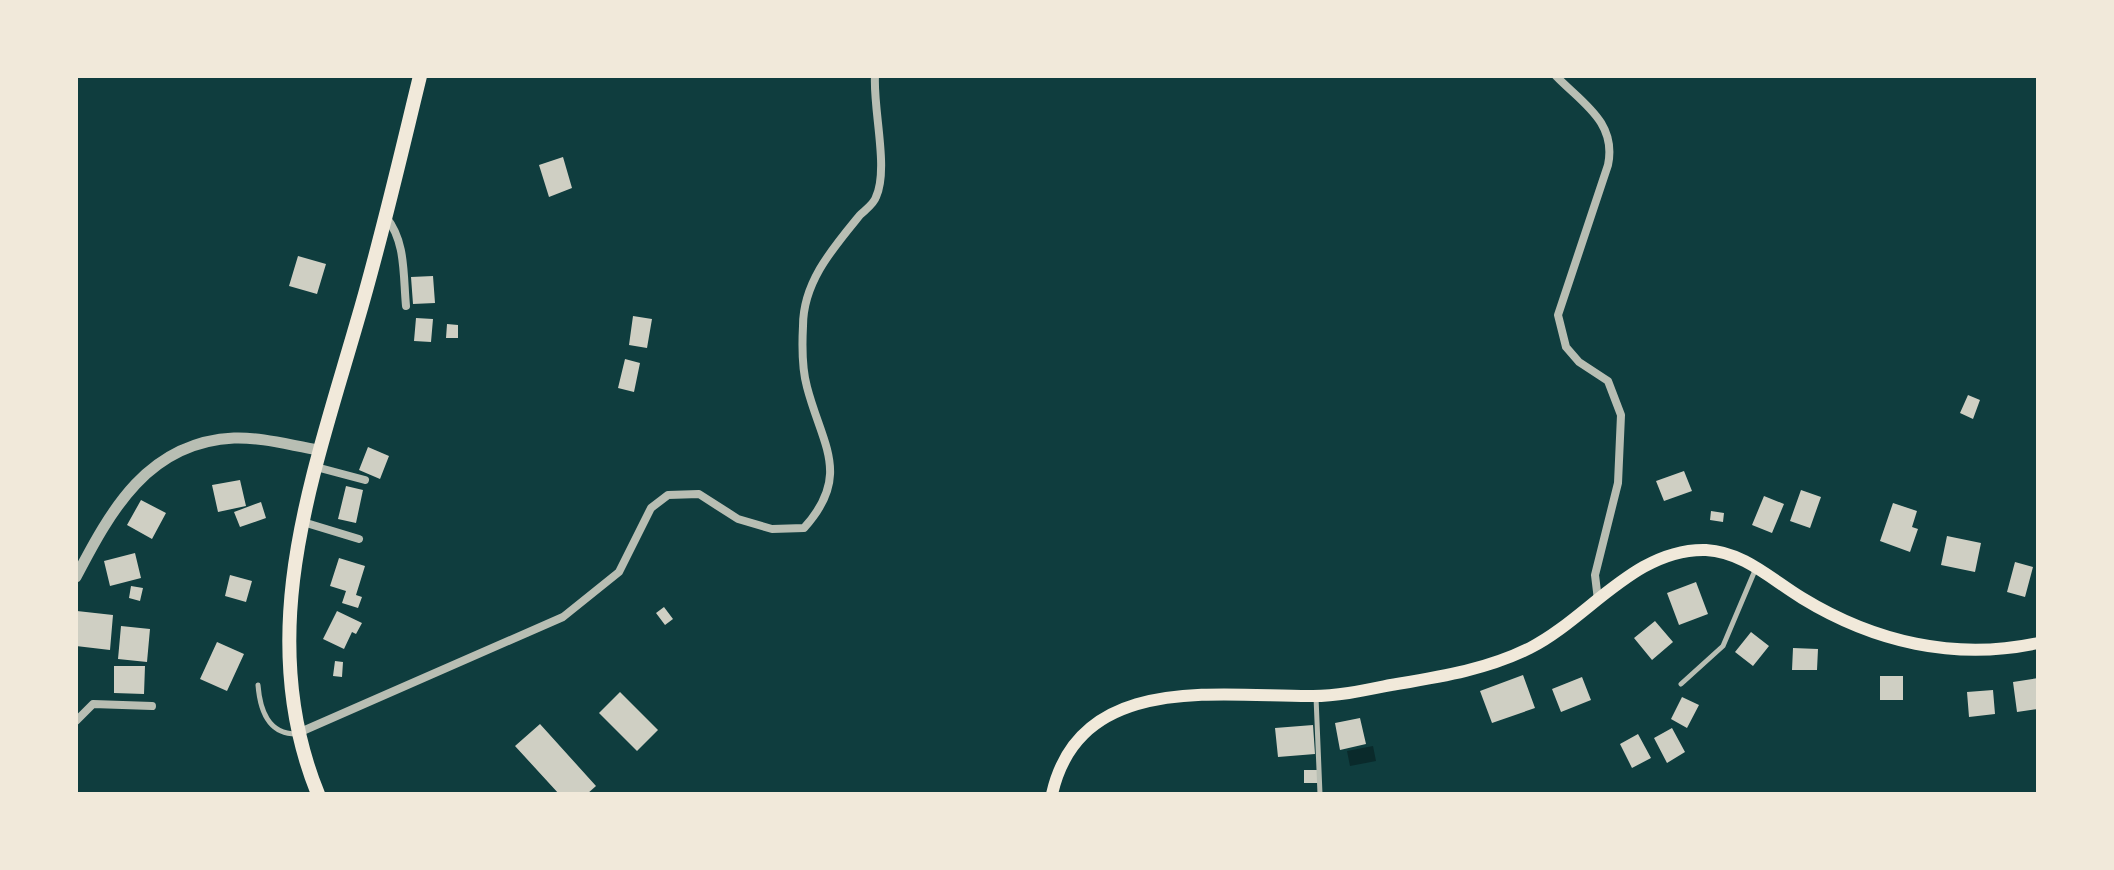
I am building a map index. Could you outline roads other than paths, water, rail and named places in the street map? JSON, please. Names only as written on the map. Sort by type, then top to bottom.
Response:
[{"type":"main road","points":[[318,794],[296,734],[287,662],[287,622],[303,522],[320,450],[385,216],[418,78]]},
{"type":"main road","points":[[1052,794],[1058,772],[1075,745],[1101,721],[1129,707],[1193,693],[1316,696],[1482,668],[1534,646],[1644,566],[1680,553],[1710,550],[1729,554],[1756,567],[1845,623],[1872,634],[1922,646],[2000,651],[2038,643]]},
{"type":"street","points":[[296,734],[563,617],[619,572],[651,508],[668,495],[699,494],[738,519],[772,529],[804,528],[823,507],[830,481],[828,449],[806,384],[803,323],[812,277],[876,199],[880,179],[875,76]]},
{"type":"street","points":[[1556,76],[1598,116],[1607,131],[1610,147],[1608,165],[1558,315],[1566,347],[1579,362],[1608,381],[1621,415],[1618,483],[1594,581],[1598,600]]},
{"type":"street","points":[[385,216],[397,230],[401,247],[406,306]]},
{"type":"street","points":[[76,577],[108,517],[127,490],[152,469],[182,451],[210,441],[237,438],[320,450]]},
{"type":"street","points":[[316,467],[365,480]]},
{"type":"street","points":[[303,522],[359,539]]},
{"type":"street","points":[[76,721],[93,704],[152,706]]},
{"type":"lane","points":[[1681,684],[1723,646],[1756,567]]},
{"type":"lane","points":[[258,685],[259,702],[271,726],[281,734],[296,734]]},
{"type":"lane","points":[[1316,696],[1320,794]]},
{"type":"water","points":[[1373,746],[1376,761],[1350,766],[1347,751]]}]
